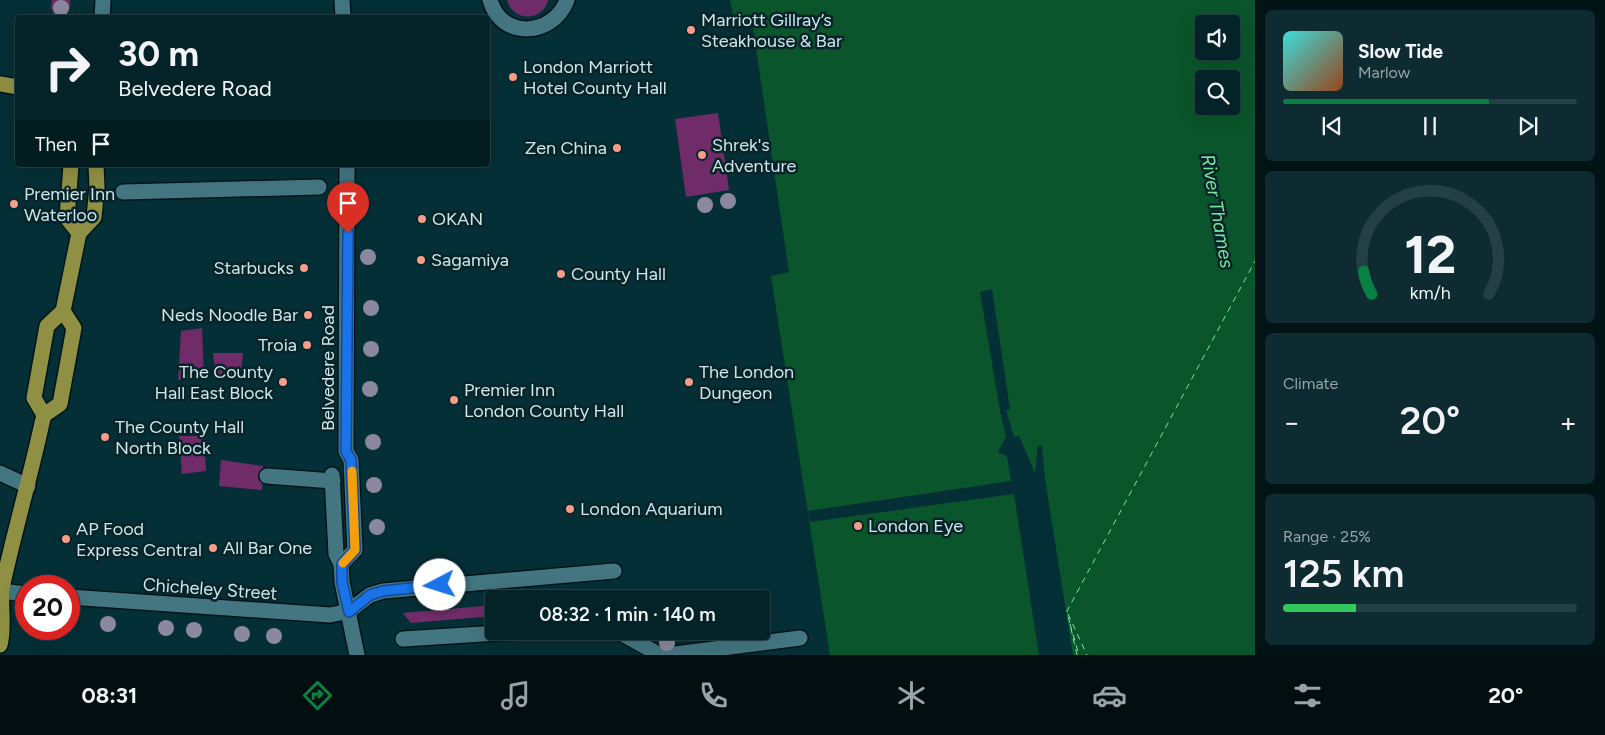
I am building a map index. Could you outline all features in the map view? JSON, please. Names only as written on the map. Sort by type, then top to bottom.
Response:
[{"type":"main road","points":[[0,84],[15,86]]},
{"type":"main road","points":[[71,167],[67,218],[79,233]]},
{"type":"main road","points":[[44,415],[34,398],[47,326],[63,311],[79,233],[94,217],[97,187],[96,167]]},
{"type":"main road","points":[[0,645],[3,633],[1,592],[44,415],[60,404],[62,394],[74,328],[63,311]]},
{"type":"street","points":[[102,15],[103,0]]},
{"type":"street","points":[[342,0],[343,15]]},
{"type":"street","points":[[490,0],[492,8],[501,19],[512,26],[526,30],[540,28],[559,16],[567,0]]},
{"type":"street","name":"Belvedere Road","points":[[342,564],[355,550],[351,460],[346,451],[347,167]]},
{"type":"street","points":[[123,192],[319,187]]},
{"type":"street","points":[[0,473],[28,486]]},
{"type":"street","points":[[267,476],[333,478],[336,554],[342,564],[342,582],[357,655]]},
{"type":"street","points":[[349,612],[370,595],[383,591],[614,571]]},
{"type":"street","points":[[1,592],[15,593]]},
{"type":"street","name":"Chicheley Street","points":[[80,598],[303,614],[330,615],[349,612]]},
{"type":"street","points":[[403,639],[485,634]]},
{"type":"street","points":[[667,655],[800,638]]},
{"type":"street","points":[[633,640],[660,655]]},
{"type":"shaded area","points":[[52,0],[70,0],[70,8],[65,15],[54,14],[51,8]]},
{"type":"shaded area","points":[[507,0],[548,0],[540,12],[528,16],[515,12]]},
{"type":"shaded area","points":[[718,113],[729,190],[686,197],[675,119]]},
{"type":"shaded area","points":[[202,328],[204,377],[178,380],[181,331]]},
{"type":"shaded area","points":[[213,353],[243,353],[241,374],[216,379]]},
{"type":"shaded area","points":[[179,436],[204,436],[206,471],[182,474]]},
{"type":"shaded area","points":[[221,460],[263,466],[262,490],[219,486]]},
{"type":"shaded area","points":[[485,606],[485,617],[411,623],[403,613]]},
{"type":"water","name":"River Thames","points":[[730,0],[1255,0],[1255,655],[830,655],[771,276],[789,272],[751,17],[734,20]]},
{"type":"pier","points":[[992,289],[1010,409],[1006,410],[1014,437],[1019,436],[1035,473],[1038,445],[1042,446],[1045,479],[1073,655],[1039,655],[1014,494],[810,522],[808,511],[1011,481],[1007,456],[998,452],[1006,436],[980,292]]},
{"type":"ferry route","points":[[1077,655],[1067,611],[1255,261]]},
{"type":"ferry route","points":[[1068,614],[1087,655]]},
{"type":"ferry route","points":[[1070,624],[1079,655]]},
{"type":"slow traffic","points":[[343,563],[355,550],[352,471]]},
{"type":"place","name":"Marriott Gillray’s Steakhouse & Bar","points":[[691,30]]},
{"type":"place","name":"London Marriott Hotel County Hall","points":[[513,77]]},
{"type":"place","name":"Zen China","points":[[617,148]]},
{"type":"place","name":"Shrek's Adventure","points":[[702,155]]},
{"type":"place","name":"Premier Inn Waterloo","points":[[14,204]]},
{"type":"place","name":"OKAN","points":[[422,219]]},
{"type":"place","name":"Sagamiya","points":[[421,260]]},
{"type":"place","name":"Starbucks","points":[[304,268]]},
{"type":"place","name":"County Hall","points":[[561,274]]},
{"type":"place","name":"Neds Noodle Bar","points":[[308,315]]},
{"type":"place","name":"Troia","points":[[307,345]]},
{"type":"place","name":"The County Hall East Block","points":[[283,382]]},
{"type":"place","name":"The London Dungeon","points":[[689,382]]},
{"type":"place","name":"Premier Inn London County Hall","points":[[454,400]]},
{"type":"place","name":"The County Hall North Block","points":[[105,437]]},
{"type":"place","name":"London Aquarium","points":[[570,509]]},
{"type":"place","name":"London Eye","points":[[858,526]]},
{"type":"place","name":"AP Food Express Central","points":[[66,539]]},
{"type":"place","name":"All Bar One","points":[[213,548]]},
{"type":"route","points":[[348,233],[346,451],[351,460],[355,550],[342,564],[342,582],[349,612],[370,595],[383,591],[440,585]]}]
